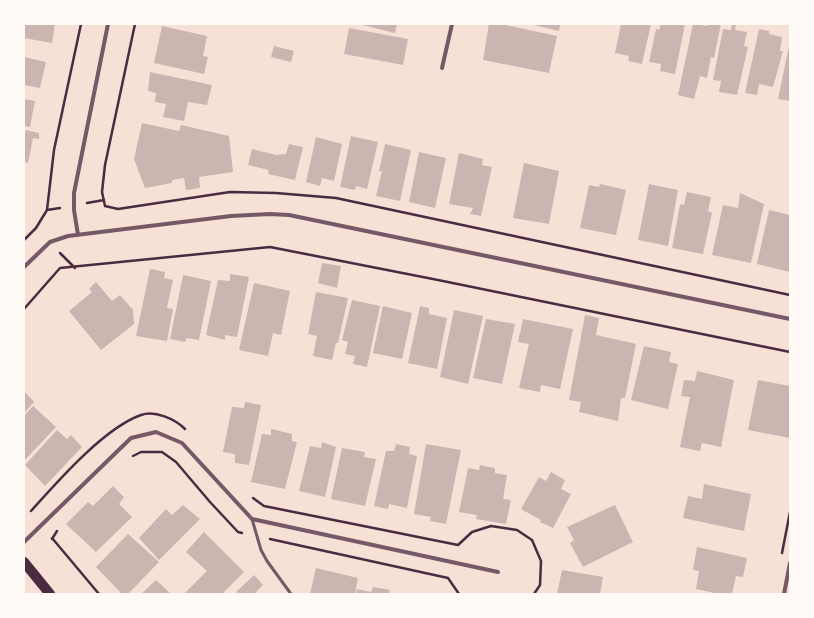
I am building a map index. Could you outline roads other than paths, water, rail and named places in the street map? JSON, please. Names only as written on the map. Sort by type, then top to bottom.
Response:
[{"type":"main road","points":[[24,562],[50,594]]},
{"type":"street","points":[[78,235],[74,210],[74,192],[108,24]]},
{"type":"street","points":[[442,68],[452,24]]},
{"type":"street","points":[[24,267],[50,242],[78,235],[231,216],[264,214],[289,215],[790,319]]},
{"type":"street","points":[[24,542],[131,438],[156,432],[182,443],[252,519],[498,572]]},
{"type":"street","points":[[784,594],[790,563]]},
{"type":"lane","points":[[252,519],[261,550],[267,561],[291,594]]}]
